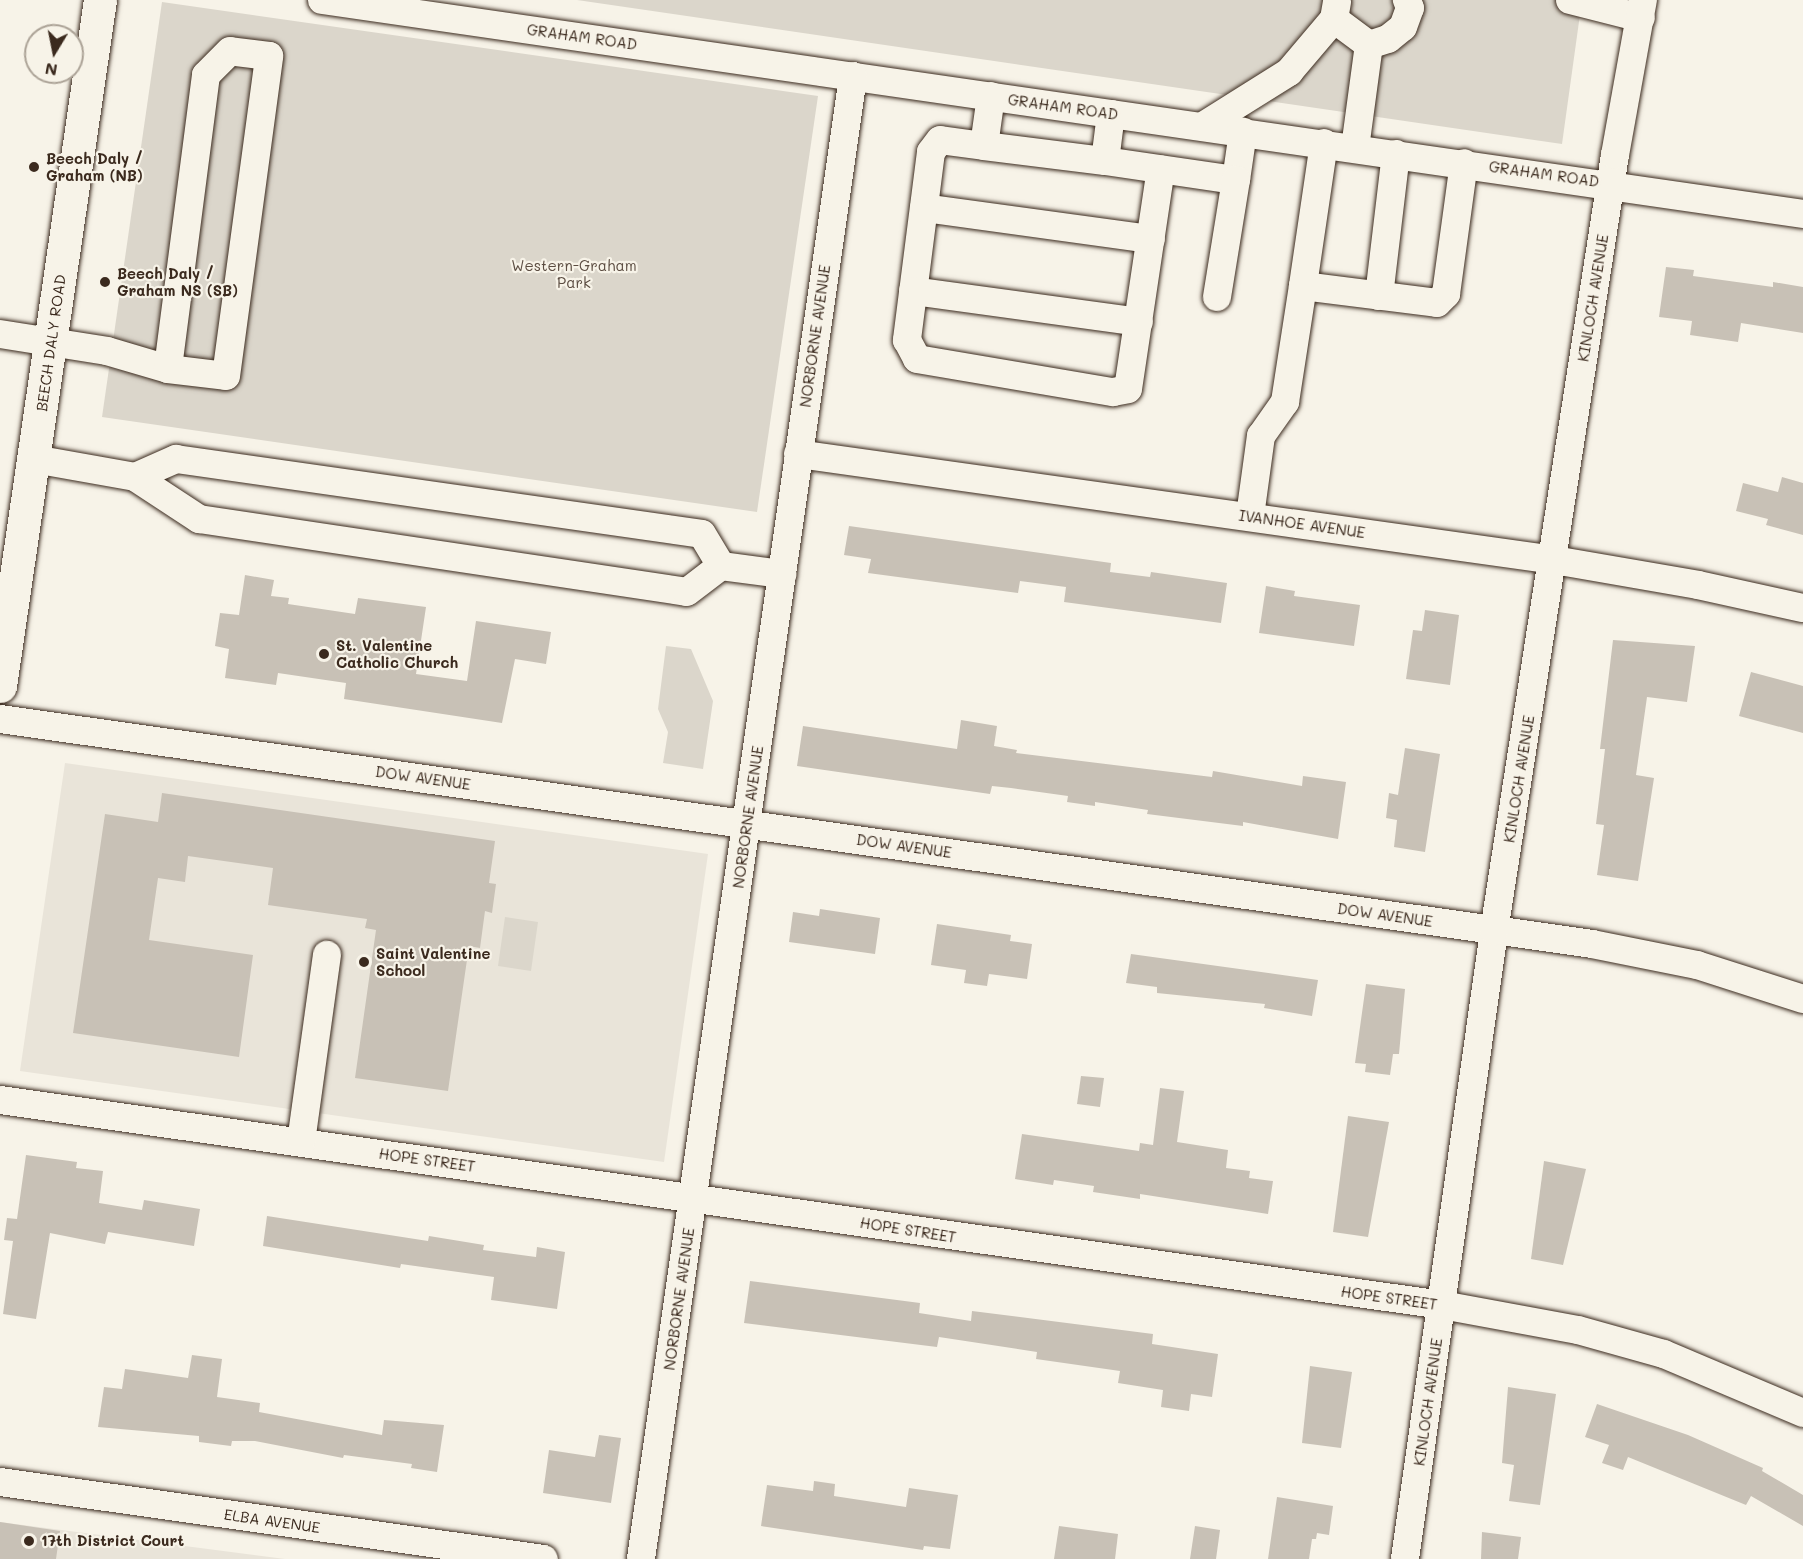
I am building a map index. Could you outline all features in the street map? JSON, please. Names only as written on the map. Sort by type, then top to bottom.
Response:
[{"type":"main road","name":"BEECH DALY ROAD","points":[[0,686],[100,0]]},
{"type":"street","name":"GRAHAM ROAD","points":[[322,0],[1611,184],[1803,214]]},
{"type":"street","points":[[1369,45],[1388,39],[1403,27],[1410,8],[1407,0]]},
{"type":"street","points":[[1570,0],[1642,9]]},
{"type":"street","points":[[1203,126],[1289,72],[1335,9],[1369,45]]},
{"type":"street","name":"KINLOCH AVENUE","points":[[1405,1559],[1494,930],[1554,560],[1611,184],[1642,9]]},
{"type":"street","points":[[1355,148],[1369,45]]},
{"type":"street","points":[[0,334],[106,351],[168,369],[226,376],[269,56],[230,51],[206,75],[168,369]]},
{"type":"street","name":"NORBORNE AVENUE","points":[[641,1559],[853,76]]},
{"type":"street","points":[[984,146],[991,96]]},
{"type":"street","points":[[1105,161],[1111,114]]},
{"type":"street","points":[[1217,297],[1243,132]]},
{"type":"street","points":[[1161,169],[1128,389],[1113,392],[917,359],[907,340],[931,152],[940,140],[1105,161],[1161,169],[1236,180]]},
{"type":"street","points":[[1250,516],[1261,436],[1285,402],[1324,143]]},
{"type":"street","points":[[1379,296],[1396,153]]},
{"type":"street","points":[[1303,286],[1437,303],[1446,294],[1464,164]]},
{"type":"street","points":[[924,208],[1151,239]]},
{"type":"street","points":[[913,291],[1139,322]]},
{"type":"street","name":"IVANHOE AVENUE","points":[[798,454],[1554,560],[1698,585],[1803,609]]},
{"type":"street","points":[[34,459],[135,477],[199,519],[211,521],[687,592],[722,566],[782,574]]},
{"type":"street","points":[[135,477],[176,459],[690,532],[702,534],[722,566]]},
{"type":"street","name":"DOW AVENUE","points":[[0,718],[1494,930],[1647,954],[1729,974],[1803,999]]},
{"type":"street","points":[[301,1142],[327,955]]},
{"type":"street","name":"HOPE STREET","points":[[0,1100],[1442,1305],[1578,1330],[1664,1354],[1803,1413]]},
{"type":"street","name":"ELBA AVENUE","points":[[0,1482],[544,1559]]},
{"type":"shaded area","name":"Saint Valentine School","points":[[65,763],[708,854],[664,1162],[20,1071]]},
{"type":"shaded area","points":[[0,1522],[285,1559],[0,1559]]},
{"type":"green space","points":[[577,0],[1582,0],[1562,144]]},
{"type":"green space","name":"Western-Graham Park","points":[[162,2],[818,96],[757,512],[102,417]]},
{"type":"green space","points":[[666,646],[691,649],[713,701],[703,769],[663,763],[668,732],[658,709]]},
{"type":"green space","points":[[505,917],[538,922],[531,971],[498,966]]},
{"type":"building","points":[[1666,267],[1694,270],[1693,276],[1773,287],[1773,282],[1803,287],[1803,333],[1741,323],[1738,342],[1690,335],[1692,321],[1659,317]]},
{"type":"building","points":[[1782,477],[1803,483],[1803,535],[1766,525],[1768,519],[1736,511],[1743,483],[1778,492]]},
{"type":"building","points":[[849,526],[1111,563],[1110,572],[1150,577],[1151,572],[1227,583],[1221,623],[1064,602],[1066,587],[1020,581],[1018,593],[868,573],[871,559],[844,555]]},
{"type":"building","name":"St. Valentine Catholic Church","points":[[245,575],[274,580],[271,596],[289,598],[288,604],[355,614],[358,598],[426,607],[416,674],[467,681],[476,621],[551,632],[546,664],[515,659],[502,723],[344,699],[346,683],[278,673],[276,685],[225,678],[229,649],[215,646],[220,613],[239,615]]},
{"type":"building","points":[[1266,586],[1295,591],[1294,596],[1360,605],[1354,646],[1259,633]]},
{"type":"building","points":[[1425,610],[1459,615],[1450,685],[1406,679],[1413,630],[1422,631]]},
{"type":"building","points":[[1613,640],[1695,646],[1687,702],[1647,697],[1636,775],[1654,778],[1638,881],[1597,875],[1604,825],[1596,824],[1605,749],[1600,749]]},
{"type":"building","points":[[1751,672],[1803,686],[1803,733],[1739,716]]},
{"type":"building","points":[[961,720],[997,726],[994,746],[1017,750],[1016,753],[1212,777],[1213,771],[1302,786],[1303,776],[1346,782],[1338,839],[1243,822],[1243,826],[1147,814],[1148,810],[1095,802],[1095,806],[1067,802],[1068,796],[1011,788],[992,786],[990,794],[797,766],[803,726],[957,749]]},
{"type":"building","points":[[1405,748],[1440,754],[1425,852],[1394,847],[1397,820],[1386,818],[1389,793],[1398,795]]},
{"type":"building","name":"Saint Valentine School","points":[[162,793],[495,841],[489,883],[496,884],[492,913],[485,911],[480,948],[469,946],[448,1091],[355,1078],[376,930],[365,928],[367,919],[268,905],[273,868],[188,856],[185,882],[158,878],[149,940],[253,955],[239,1057],[73,1033],[105,814],[158,822]]},
{"type":"building","points":[[820,909],[880,918],[875,954],[789,942],[793,912],[819,916]]},
{"type":"building","points":[[937,924],[1011,935],[1010,941],[1032,944],[1027,979],[989,974],[987,986],[964,983],[966,970],[931,965]]},
{"type":"building","points":[[1131,954],[1318,980],[1312,1016],[1264,1008],[1265,1004],[1157,993],[1157,987],[1126,983]]},
{"type":"building","points":[[1366,984],[1405,989],[1399,1054],[1393,1054],[1390,1075],[1365,1072],[1366,1064],[1355,1063]]},
{"type":"building","points":[[1081,1076],[1104,1078],[1100,1107],[1077,1104]]},
{"type":"building","points":[[1160,1088],[1184,1091],[1177,1142],[1228,1150],[1226,1168],[1250,1171],[1249,1178],[1273,1181],[1268,1214],[1140,1194],[1140,1199],[1093,1192],[1094,1186],[1054,1180],[1053,1185],[1015,1179],[1022,1134],[1139,1151],[1140,1143],[1153,1145]]},
{"type":"building","points":[[1348,1116],[1389,1122],[1368,1237],[1333,1232]]},
{"type":"building","points":[[26,1155],[77,1162],[76,1168],[103,1171],[99,1203],[142,1210],[144,1200],[200,1209],[194,1246],[108,1232],[105,1244],[50,1233],[36,1319],[3,1314],[13,1241],[4,1240],[7,1218],[17,1219]]},
{"type":"building","points":[[1544,1161],[1586,1169],[1563,1265],[1531,1259]]},
{"type":"building","points":[[267,1216],[428,1241],[429,1236],[484,1245],[483,1250],[536,1257],[537,1247],[565,1252],[557,1309],[491,1300],[494,1277],[401,1264],[400,1268],[263,1246]]},
{"type":"building","points":[[750,1281],[920,1303],[919,1313],[971,1321],[972,1311],[1153,1334],[1152,1344],[1218,1354],[1212,1397],[1191,1394],[1189,1411],[1161,1407],[1163,1390],[1118,1383],[1120,1371],[1036,1359],[1037,1352],[939,1337],[937,1347],[744,1323]]},
{"type":"building","points":[[192,1355],[222,1359],[217,1397],[260,1403],[259,1412],[382,1435],[384,1420],[444,1425],[437,1472],[411,1468],[412,1464],[344,1455],[343,1458],[255,1441],[232,1441],[231,1446],[199,1442],[199,1436],[98,1427],[104,1387],[122,1389],[125,1369],[188,1378]]},
{"type":"building","points":[[1310,1366],[1352,1372],[1341,1448],[1302,1443]]},
{"type":"building","points":[[1508,1387],[1556,1394],[1540,1505],[1509,1501],[1514,1465],[1502,1463]]},
{"type":"building","points":[[1597,1404],[1688,1435],[1763,1468],[1762,1471],[1803,1495],[1803,1526],[1751,1496],[1746,1505],[1628,1457],[1623,1470],[1602,1463],[1609,1445],[1585,1437]]},
{"type":"building","points":[[599,1435],[621,1438],[611,1503],[543,1493],[549,1450],[595,1457]]},
{"type":"building","points":[[814,1481],[835,1484],[834,1496],[906,1507],[909,1488],[958,1495],[950,1549],[924,1546],[923,1550],[761,1526],[767,1485],[813,1491]]},
{"type":"building","points":[[1277,1497],[1333,1506],[1329,1535],[1317,1533],[1316,1539],[1312,1539],[1309,1559],[1268,1559]]},
{"type":"building","name":"17th District Court","points":[[0,1522],[60,1531],[56,1559],[0,1559]]},
{"type":"building","points":[[1059,1526],[1118,1534],[1115,1559],[1054,1559]]},
{"type":"building","points":[[1195,1526],[1220,1530],[1216,1559],[1190,1559]]},
{"type":"building","points":[[1482,1532],[1521,1537],[1518,1559],[1481,1559]]},
{"type":"place","name":"Beech Daly / Graham (NB)","points":[[34,167]]},
{"type":"place","name":"Beech Daly / Graham NS (SB)","points":[[105,282]]},
{"type":"place","name":"St. Valentine Catholic Church","points":[[324,654]]},
{"type":"place","name":"Saint Valentine School","points":[[364,962]]},
{"type":"place","name":"17th District Court","points":[[29,1541]]}]
